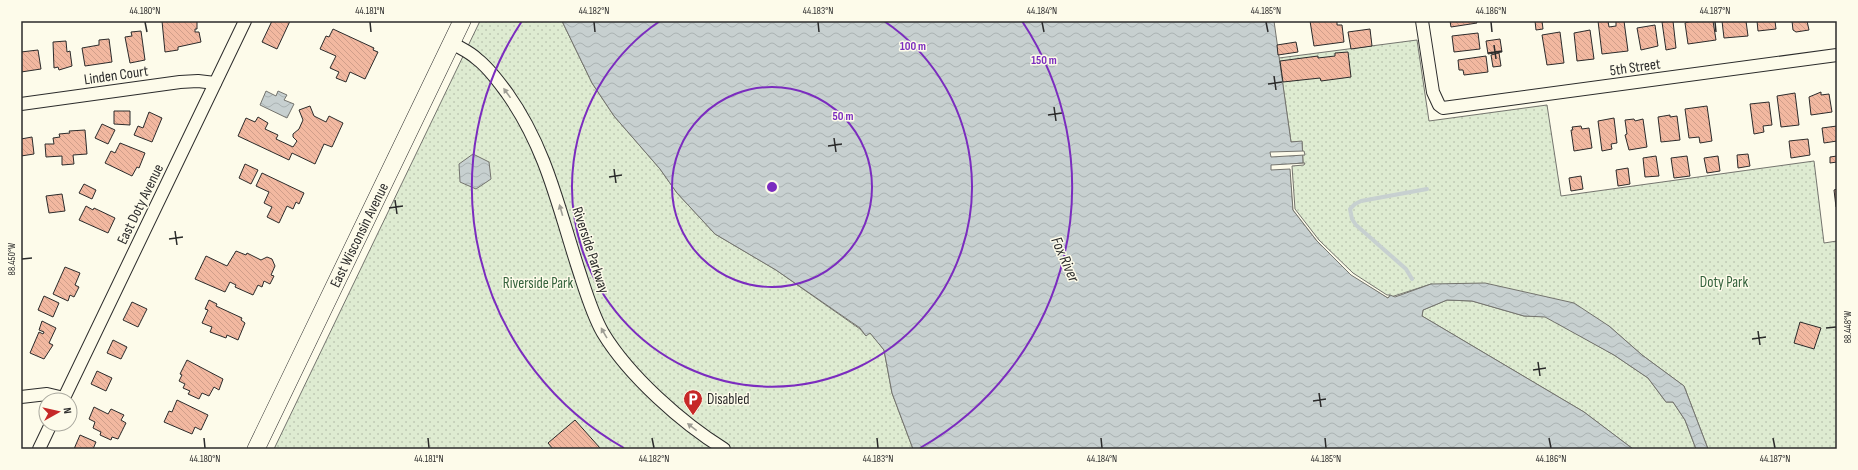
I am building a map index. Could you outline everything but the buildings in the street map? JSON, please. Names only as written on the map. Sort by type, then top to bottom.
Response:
[{"type":"main road","name":"East Wisconsin Avenue","points":[[256,449],[462,21]]},
{"type":"street","name":"East Doty Avenue","points":[[67,392],[245,21]]},
{"type":"street","name":"5th Street","points":[[1422,21],[1433,92],[1438,105],[1443,108],[1837,55]]},
{"type":"street","name":"Riverside Parkway","points":[[452,43],[474,56],[488,70],[514,103],[531,131],[544,158],[582,280],[603,332],[636,376],[688,424],[724,449]]},
{"type":"street","name":"Linden Court","points":[[21,104],[198,80],[215,83]]},
{"type":"street","points":[[21,397],[38,395]]},
{"type":"street","points":[[39,449],[47,432]]},
{"type":"green space","name":"Riverside Park","points":[[480,21],[562,21],[592,83],[614,116],[660,169],[677,193],[715,234],[776,270],[860,329],[866,336],[870,332],[884,350],[892,393],[913,449],[274,449]]},
{"type":"green space","name":"Doty Park","points":[[1417,40],[1429,121],[1547,105],[1561,196],[1814,161],[1824,243],[1837,241],[1837,449],[1708,449],[1684,386],[1642,355],[1609,326],[1431,284],[1388,298],[1351,275],[1317,241],[1293,210],[1290,164],[1303,163],[1302,142],[1291,142],[1279,58]]},
{"type":"green space","points":[[1447,300],[1472,301],[1524,316],[1545,316],[1614,355],[1648,378],[1666,402],[1673,402],[1685,420],[1696,449],[1633,449],[1584,412],[1422,316],[1423,310]]},
{"type":"water","name":"Fox River","points":[[562,21],[1274,21],[1291,142],[1302,141],[1303,163],[1290,164],[1293,210],[1317,241],[1351,274],[1388,298],[1390,295],[1395,297],[1431,284],[1485,283],[1574,303],[1609,326],[1642,355],[1684,386],[1708,449],[1696,449],[1685,420],[1673,402],[1666,402],[1648,378],[1614,355],[1545,317],[1524,316],[1472,301],[1447,300],[1423,310],[1422,316],[1584,412],[1633,449],[913,449],[892,393],[884,350],[870,333],[866,336],[860,328],[776,270],[715,234],[677,193],[660,169],[614,116],[592,83]]},
{"type":"water","points":[[266,91],[276,96],[278,91],[287,95],[284,100],[294,104],[287,118],[260,105]]},
{"type":"water","points":[[473,154],[489,162],[491,179],[476,189],[460,182],[459,164]]},
{"type":"pier","points":[[1304,151],[1305,155],[1271,157],[1270,152]]},
{"type":"pier","points":[[1305,163],[1304,165],[1292,166],[1295,209],[1319,240],[1353,273],[1387,295],[1390,295],[1388,298],[1351,275],[1317,241],[1293,210],[1290,169],[1271,170],[1271,165]]},
{"type":"waterway","points":[[1412,279],[1406,269],[1356,225],[1352,219],[1350,209],[1361,201],[1427,189]]},
{"type":"place","name":"Disabled","points":[[693,416]]}]
